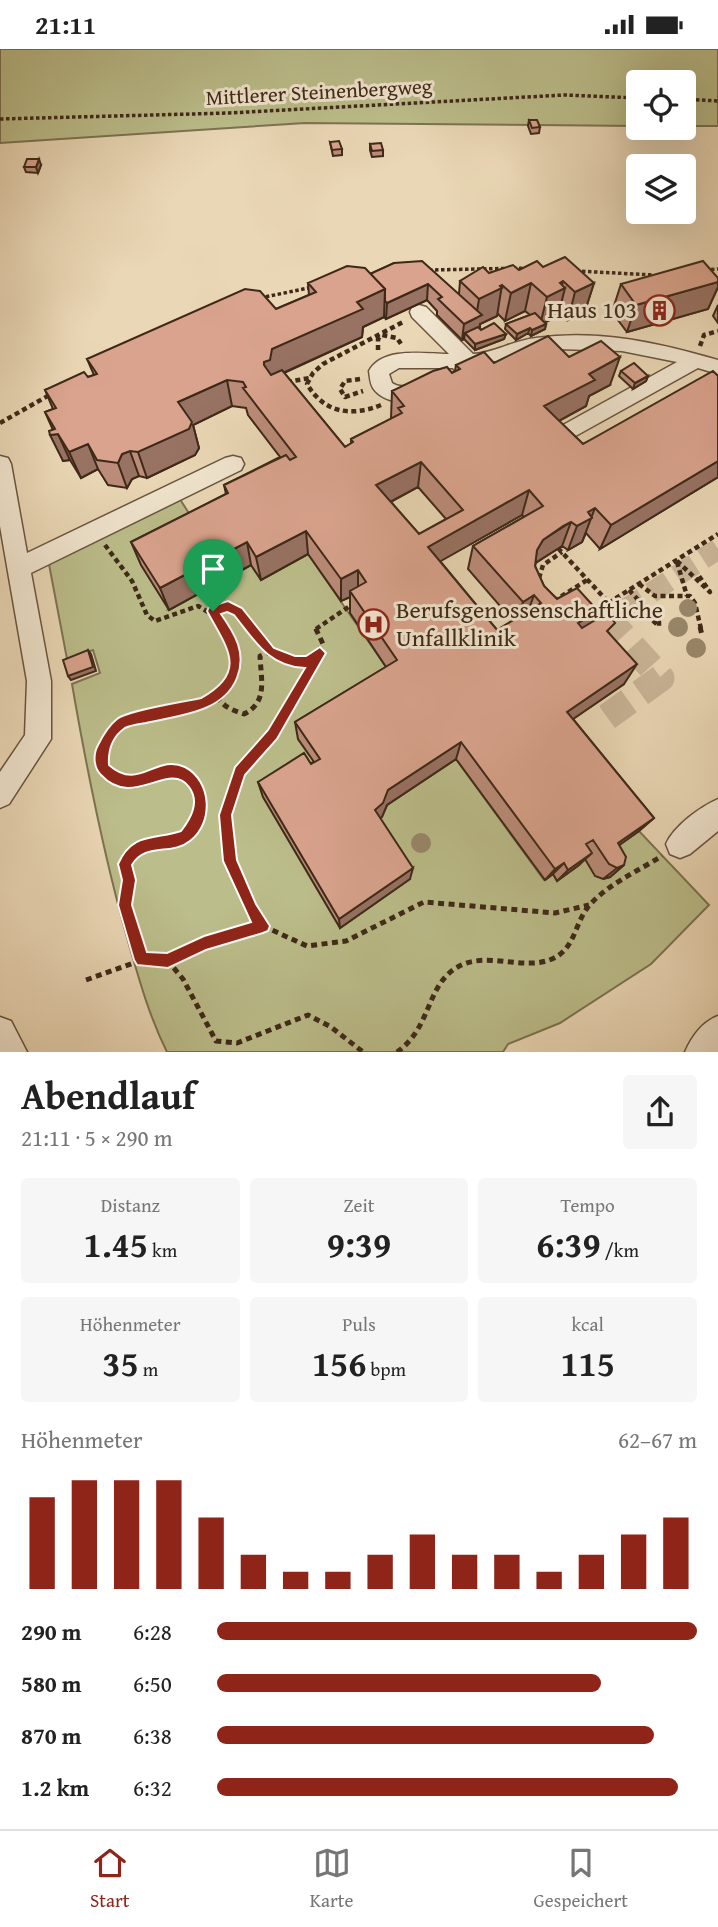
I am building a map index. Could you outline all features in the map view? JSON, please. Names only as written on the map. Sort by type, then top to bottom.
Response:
[{"type":"street","points":[[419,312],[472,361]]},
{"type":"street","points":[[472,361],[396,361],[379,371],[378,377],[385,389],[396,394],[409,394],[472,361],[523,348],[571,340],[601,340],[648,347],[718,367]]},
{"type":"street","points":[[561,436],[697,360]]},
{"type":"street","points":[[0,464],[39,681],[38,739],[0,795]]},
{"type":"street","points":[[19,568],[90,531],[233,464]]},
{"type":"street","points":[[680,844],[718,813]]},
{"type":"street","points":[[0,1031],[11,1052]]},
{"type":"street","points":[[701,1052],[718,1031]]},
{"type":"path","name":"Mittlerer Steinenbergweg","points":[[0,119],[229,113],[564,95],[626,97]]},
{"type":"path","points":[[696,100],[718,101]]},
{"type":"path","points":[[416,272],[443,268],[541,268]]},
{"type":"path","points":[[705,270],[718,269]]},
{"type":"path","points":[[569,270],[664,274]]},
{"type":"path","points":[[259,298],[324,285]]},
{"type":"path","points":[[396,394],[373,409],[357,414],[341,413],[325,407],[312,395],[307,384],[323,364],[387,332],[419,312]]},
{"type":"path","points":[[274,382],[310,378]]},
{"type":"path","points":[[0,423],[1,420],[62,388]]},
{"type":"path","points":[[90,531],[132,581],[147,615],[155,621],[198,605],[213,611],[231,638],[235,651],[235,668],[229,683],[217,696],[203,704],[123,722],[109,736],[101,752],[103,768],[116,780],[131,784],[162,773],[181,772],[194,782],[202,802],[196,823],[186,837],[166,843],[146,844],[132,852],[125,864],[129,880],[125,905],[142,960]]},
{"type":"path","points":[[588,615],[718,534]]},
{"type":"path","points":[[539,583],[539,571],[545,562],[560,550],[609,603]]},
{"type":"path","points":[[677,561],[710,592],[698,576]]},
{"type":"path","points":[[677,561],[687,596],[695,603],[702,635]]},
{"type":"path","points":[[545,607],[550,601],[587,580]]},
{"type":"path","points":[[639,585],[655,596],[687,596]]},
{"type":"path","points":[[629,590],[659,622],[659,626],[644,613]]},
{"type":"path","points":[[362,599],[315,627],[323,644],[320,653],[273,734],[240,772],[225,815],[230,861],[251,909],[263,926],[307,946],[346,941],[424,902],[555,913],[589,905],[680,844]]},
{"type":"path","points":[[213,611],[228,607],[238,611],[270,652],[295,662],[308,662],[320,653]]},
{"type":"path","points":[[217,696],[222,706],[244,714],[256,708],[261,697],[260,656],[270,652]]},
{"type":"path","points":[[397,1052],[410,1045],[422,1027],[437,989],[450,973],[465,961],[541,962],[560,955],[570,943],[589,905]]},
{"type":"path","points":[[86,980],[142,960],[168,961],[204,943],[263,926]]},
{"type":"path","points":[[168,961],[183,974],[205,1026],[216,1041],[237,1043],[308,1016],[328,1023],[350,1044],[363,1052]]},
{"type":"green space","points":[[0,49],[718,49],[718,126],[696,126],[696,70],[626,70],[626,126],[305,123],[0,143]]},
{"type":"green space","points":[[178,496],[202,534],[168,609],[251,565],[261,580],[308,554],[395,680],[374,824],[382,817],[387,805],[456,759],[544,880],[553,874],[557,881],[581,852],[596,876],[610,877],[604,856],[639,831],[709,905],[651,964],[560,1023],[508,1044],[503,1052],[167,1052],[145,997],[119,909],[97,814],[72,684],[100,673],[93,650],[67,659],[48,559]]},
{"type":"building","points":[[529,120],[537,120],[540,127],[532,128]]},
{"type":"building","points":[[339,141],[342,149],[332,150],[330,142]]},
{"type":"building","points":[[381,143],[383,150],[372,151],[370,144]]},
{"type":"building","points":[[27,159],[39,159],[36,167],[24,167]]},
{"type":"building","points":[[565,257],[594,283],[575,292],[563,281],[560,283],[565,288],[547,297],[531,283],[511,293],[502,285],[502,288],[479,299],[460,281],[483,267],[489,273],[513,265],[519,270],[537,261],[543,267]]},
{"type":"building","points":[[422,261],[482,315],[464,324],[438,299],[442,297],[428,284],[387,303],[385,289],[370,274],[394,263]]},
{"type":"building","points":[[703,261],[718,278],[718,282],[636,305],[621,284]]},
{"type":"building","points":[[347,266],[365,268],[385,289],[357,302],[363,309],[272,349],[270,360],[264,362],[271,375],[282,370],[345,447],[353,442],[351,439],[402,413],[398,408],[404,406],[392,391],[433,371],[447,367],[452,373],[460,369],[456,365],[484,352],[494,363],[548,336],[569,357],[601,341],[620,357],[589,374],[595,380],[544,406],[583,444],[713,371],[718,376],[718,461],[611,525],[595,508],[588,512],[592,518],[577,526],[571,522],[563,526],[543,540],[537,550],[535,566],[544,586],[557,599],[577,588],[598,611],[578,623],[582,628],[602,616],[611,617],[615,623],[607,631],[637,664],[567,712],[654,818],[618,843],[626,857],[624,865],[617,868],[609,864],[593,840],[586,844],[592,853],[568,870],[564,863],[555,869],[461,742],[388,790],[383,803],[375,810],[413,868],[339,919],[258,782],[304,753],[311,764],[320,759],[295,722],[397,660],[350,591],[366,582],[358,570],[341,579],[306,531],[256,557],[247,542],[160,588],[131,542],[228,493],[224,485],[286,455],[290,460],[296,457],[243,388],[246,387],[243,382],[227,380],[178,402],[192,422],[189,429],[138,452],[122,454],[118,463],[97,460],[88,444],[69,452],[58,434],[50,435],[49,431],[55,429],[45,412],[56,408],[45,390],[84,372],[88,377],[97,374],[87,359],[245,289],[260,291],[276,309],[316,292],[308,283]],"holes":[[[421,462],[463,510],[419,534],[376,485]],[[529,490],[543,506],[473,546],[523,602],[534,595],[541,603],[497,630],[428,547]]]},
{"type":"building","points":[[535,313],[546,324],[517,334],[506,324]]},
{"type":"building","points":[[494,323],[506,334],[475,344],[465,333],[478,327],[481,330]]},
{"type":"building","points":[[634,363],[648,376],[635,383],[621,371]]},
{"type":"building","points":[[88,650],[93,667],[68,676],[63,660]]},
{"type":"tunnel","points":[[617,629],[609,620],[718,549]]},
{"type":"tunnel","points":[[607,717],[661,678],[615,627]]},
{"type":"place","name":"Haus 103","points":[[660,310]]},
{"type":"place","name":"Berufsgenossenschaftliche Unfallklinik","points":[[373,624]]},
{"type":"route","points":[[228,607],[238,611],[270,652],[295,662],[308,662],[320,653],[273,734],[240,772],[225,815],[230,861],[251,909],[263,926],[204,943],[168,961],[142,960],[125,905],[129,880],[125,864],[132,852],[146,844],[166,843],[186,837],[196,823],[202,802],[194,782],[181,772],[162,773],[131,784],[116,780],[103,768],[101,752],[109,736],[123,722],[203,704],[217,696],[229,683],[235,668],[235,651],[231,638],[213,611],[228,607]]}]
